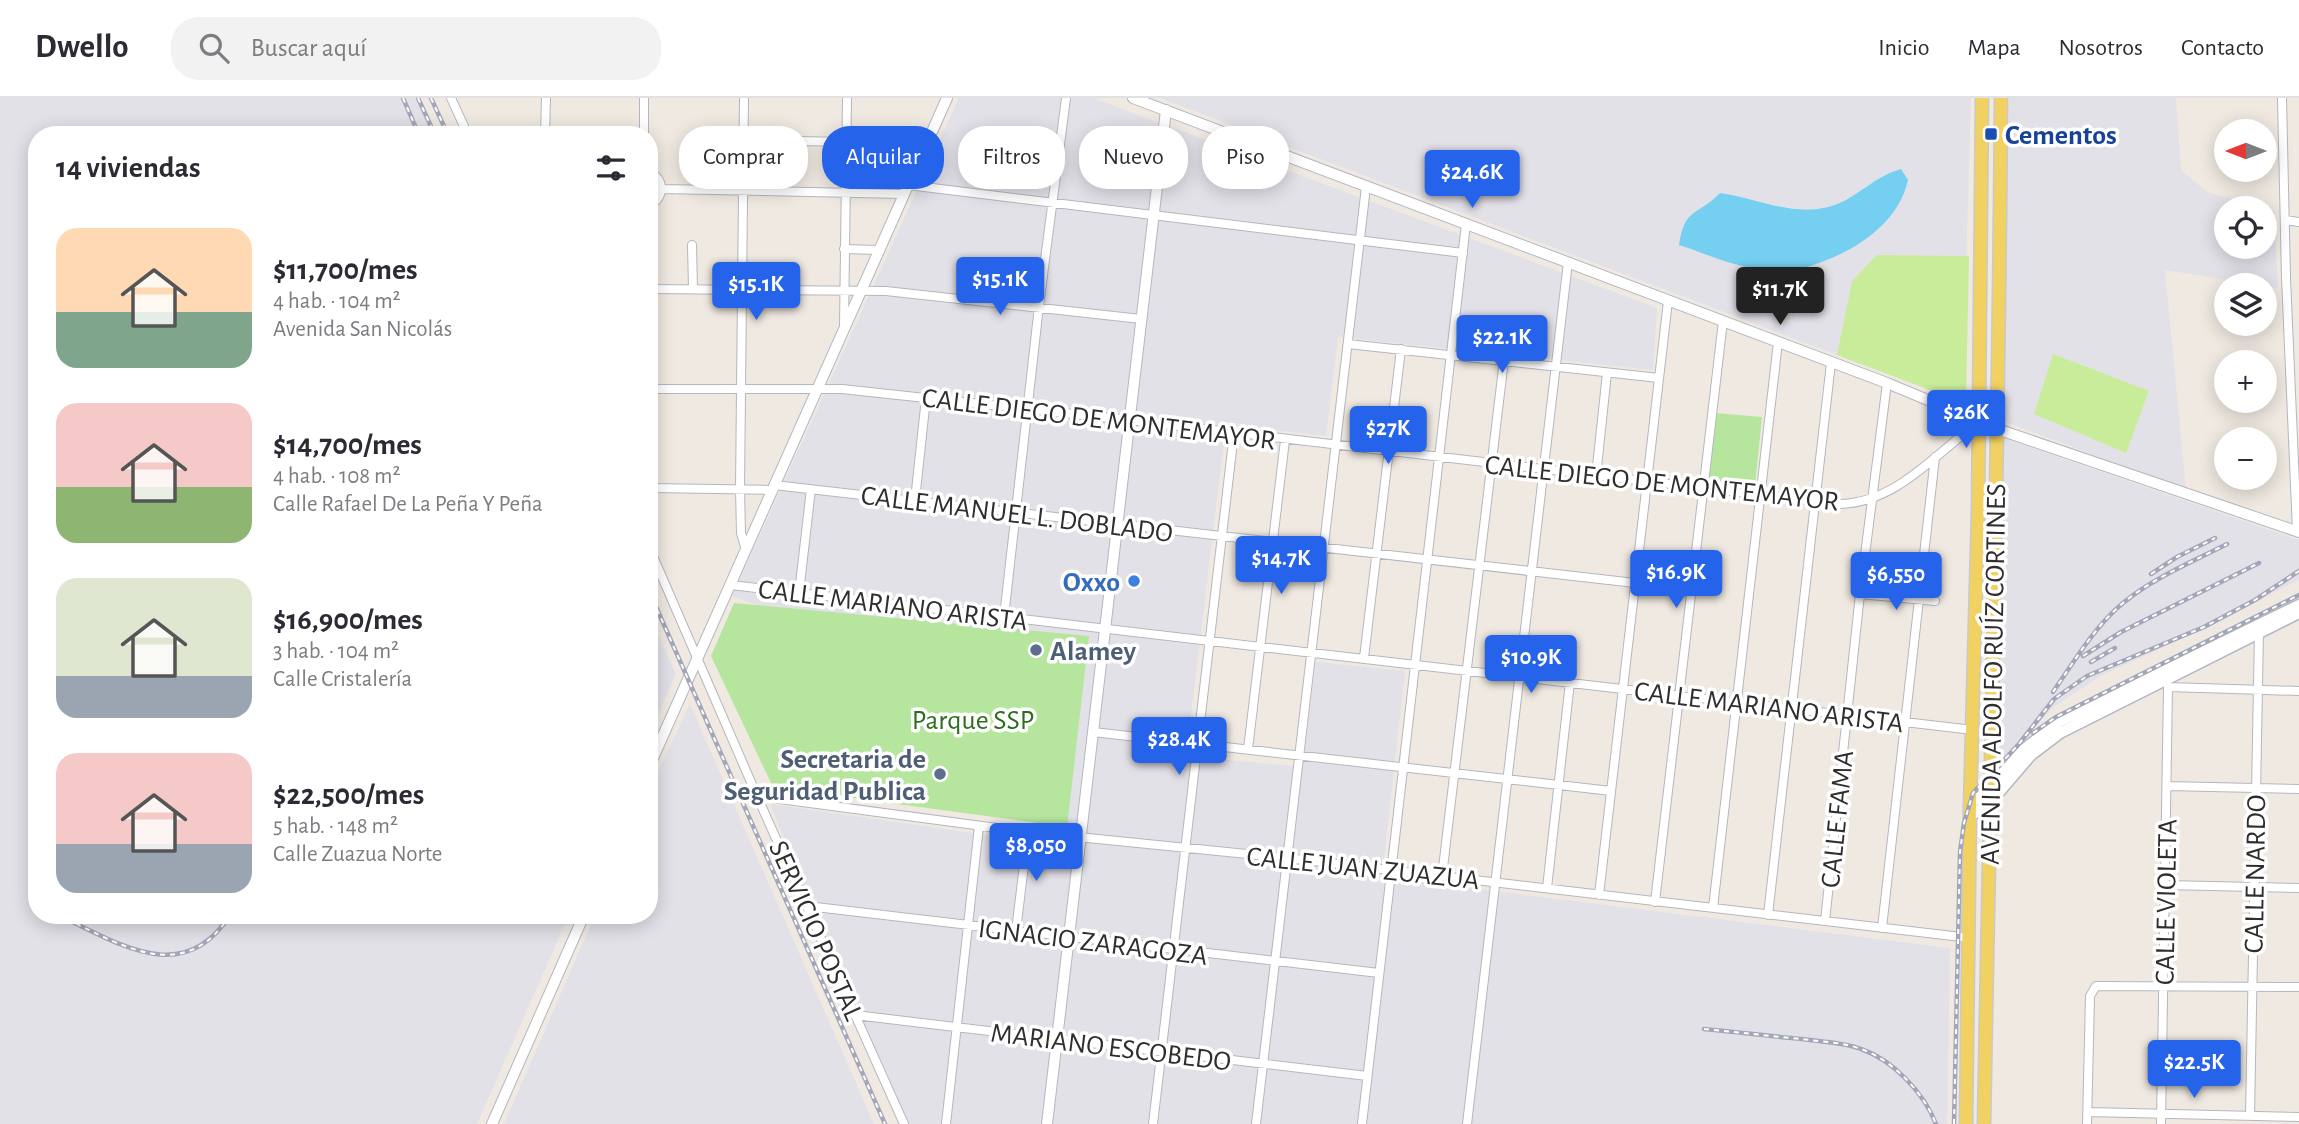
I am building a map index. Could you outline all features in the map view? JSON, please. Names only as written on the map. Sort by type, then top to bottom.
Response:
[{"type":"main road","name":"AVENIDA ADOLFO RUÍZ CORTINES","points":[[1966,1124],[1970,810],[1980,421],[1982,98]]},
{"type":"main road","name":"AVENIDA ADOLFO RUÍZ CORTINES","points":[[1984,1124],[2001,98]]},
{"type":"main road","points":[[1970,810],[2023,750],[2059,722],[2299,605]]},
{"type":"main road","points":[[1970,810],[1989,804],[2022,763],[2051,739],[2167,684],[2259,632],[2299,613]]},
{"type":"main road","points":[[1974,692],[1983,697],[1992,694]]},
{"type":"main road","points":[[1969,875],[1980,868],[1988,873]]},
{"type":"street","points":[[451,98],[464,126]]},
{"type":"street","points":[[545,126],[546,98]]},
{"type":"street","points":[[644,98],[644,126]]},
{"type":"street","points":[[744,98],[744,126]]},
{"type":"street","points":[[846,126],[847,98]]},
{"type":"street","points":[[658,747],[947,98]]},
{"type":"street","points":[[1004,617],[1039,306],[1066,98]]},
{"type":"street","points":[[1133,98],[1887,383],[1997,429],[2298,531],[2282,98]]},
{"type":"street","points":[[1047,1124],[1166,110]]},
{"type":"street","points":[[658,178],[662,188],[658,200]]},
{"type":"street","points":[[1256,1124],[1366,187]]},
{"type":"street","points":[[662,188],[679,188]]},
{"type":"street","points":[[746,550],[741,533],[740,489],[742,189],[906,190],[1052,202],[1463,253]]},
{"type":"street","points":[[844,330],[845,191]]},
{"type":"street","points":[[2285,220],[2299,222]]},
{"type":"street","points":[[1362,1124],[1466,224]]},
{"type":"street","points":[[692,245],[693,289]]},
{"type":"street","points":[[844,249],[879,250]]},
{"type":"street","points":[[1467,1124],[1568,262]]},
{"type":"street","points":[[658,289],[897,292],[1141,319]]},
{"type":"street","points":[[1599,895],[1668,301]]},
{"type":"street","points":[[1655,901],[1723,321]]},
{"type":"street","points":[[1713,908],[1778,342]]},
{"type":"street","points":[[1348,344],[1659,379]]},
{"type":"street","points":[[1364,658],[1401,349]]},
{"type":"street","points":[[1442,876],[1504,360]]},
{"type":"street","points":[[1768,915],[1831,362]]},
{"type":"street","points":[[1596,476],[1607,373]]},
{"type":"street","name":"CALLE FAMA","points":[[1825,921],[1860,594],[1887,383]]},
{"type":"street","name":"CALLE DIEGO DE MONTEMAYOR","points":[[658,389],[842,389],[1128,420],[1816,503],[1850,504],[1889,492],[1980,421]]},
{"type":"street","points":[[915,500],[926,398]]},
{"type":"street","points":[[1153,1124],[1234,433]]},
{"type":"street","points":[[1248,749],[1285,440]]},
{"type":"street","points":[[1882,928],[1935,457]]},
{"type":"street","name":"CALLE MANUEL L. DOBLADO","points":[[658,488],[811,489],[1635,583]]},
{"type":"street","points":[[799,593],[811,489]]},
{"type":"street","name":"SERVICIO POSTAL","points":[[658,568],[904,1124]]},
{"type":"street","name":"CALLE MARIANO ARISTA","points":[[731,584],[1973,730]]},
{"type":"street","points":[[1860,594],[1935,601]]},
{"type":"street","name":"CALLE NARDO","points":[[2250,1116],[2259,632]]},
{"type":"street","points":[[1547,888],[1570,682]]},
{"type":"street","points":[[2167,684],[2299,691]]},
{"type":"street","name":"CALLE VIOLETA","points":[[2161,1124],[2167,684]]},
{"type":"street","points":[[1093,732],[1611,791]]},
{"type":"street","points":[[2167,786],[2299,789]]},
{"type":"street","name":"CALLE JUAN ZUAZUA","points":[[757,796],[1028,832],[1287,858],[1970,938]]},
{"type":"street","points":[[946,1124],[979,825]]},
{"type":"street","points":[[1016,932],[1028,832]]},
{"type":"street","points":[[2166,885],[2299,888]]},
{"type":"street","name":"IGNACIO ZARAGOZA","points":[[807,906],[968,927],[1379,973]]},
{"type":"street","points":[[492,1124],[580,924]]},
{"type":"street","points":[[2087,1124],[2092,989],[2099,985],[2299,987]]},
{"type":"street","name":"MARIANO ESCOBEDO","points":[[855,1015],[1367,1076]]},
{"type":"street","points":[[2088,1112],[2299,1117]]},
{"type":"shaded area","points":[[0,98],[419,98],[431,126],[28,126],[28,924],[565,924],[477,1124],[0,1124]]},
{"type":"shaded area","points":[[959,98],[1093,98],[1168,126],[1079,126],[1079,189],[1188,189],[1188,133],[1202,139],[1202,189],[1289,189],[1289,171],[1657,308],[1653,370],[1338,337],[1326,436],[1226,425],[1186,756],[1303,767],[1316,662],[1405,671],[1382,877],[1950,948],[1947,1124],[899,1124],[770,804],[1064,846],[1089,637],[757,605],[732,596],[918,189],[944,189],[944,131]]},
{"type":"shaded area","points":[[1160,98],[1971,98],[1962,402],[1289,147],[1289,126],[1234,126]]},
{"type":"shaded area","points":[[2009,98],[2176,98],[2181,170],[2207,192],[2221,196],[2214,196],[2214,259],[2276,259],[2278,288],[2277,273],[2214,273],[2214,278],[2165,270],[2186,490],[2006,422],[2003,417]]},
{"type":"shaded area","points":[[2000,437],[2299,540],[2299,580],[2102,675],[2054,707],[2004,758],[1995,754]]},
{"type":"shaded area","points":[[658,634],[676,674],[658,714]]},
{"type":"shaded area","points":[[690,704],[874,1124],[504,1124],[591,924],[658,924],[658,772]]},
{"type":"green space","points":[[1877,255],[1969,256],[1966,399],[1962,402],[1837,355],[1852,281]]},
{"type":"green space","points":[[2053,354],[2149,391],[2126,453],[2034,414]]},
{"type":"green space","points":[[1715,413],[1762,417],[1755,486],[1751,490],[1711,486],[1707,481]]},
{"type":"green space","name":"Parque SSP","points":[[734,603],[1089,636],[1067,827],[853,798],[771,783],[711,656]]},
{"type":"water","points":[[1901,169],[1908,180],[1893,213],[1881,227],[1851,248],[1817,264],[1795,270],[1758,269],[1679,245],[1689,218],[1720,193],[1782,207],[1813,209],[1844,201],[1878,179]]},
{"type":"railway","points":[[403,98],[415,126]]},
{"type":"railway","points":[[418,98],[431,126]]},
{"type":"railway","points":[[431,98],[444,126]]},
{"type":"railway","points":[[2151,574],[2215,538]]},
{"type":"railway","points":[[2053,692],[2094,634],[2123,603],[2160,578],[2227,544]]},
{"type":"railway","points":[[2083,656],[2121,632],[2259,563]]},
{"type":"railway","points":[[1954,1124],[1960,852],[1964,823],[1973,793],[2019,744],[2054,699],[2087,676],[2204,627],[2255,600],[2299,571]]},
{"type":"railway","points":[[2033,733],[2056,717],[2299,595]]},
{"type":"railway","points":[[658,611],[885,1124]]},
{"type":"railway","points":[[2091,662],[2115,648]]},
{"type":"railway","points":[[76,924],[126,946],[148,953],[170,955],[192,950],[212,937],[223,924]]},
{"type":"railway","points":[[1704,1029],[1832,1042],[1861,1049],[1896,1069],[1924,1101],[1936,1124]]},
{"type":"place","name":"Cementos","points":[[1991,134]]},
{"type":"place","name":"Oxxo","points":[[1134,581]]},
{"type":"place","name":"Alamey","points":[[1036,650]]},
{"type":"place","name":"Secretaria de Seguridad Publica","points":[[940,774]]}]
